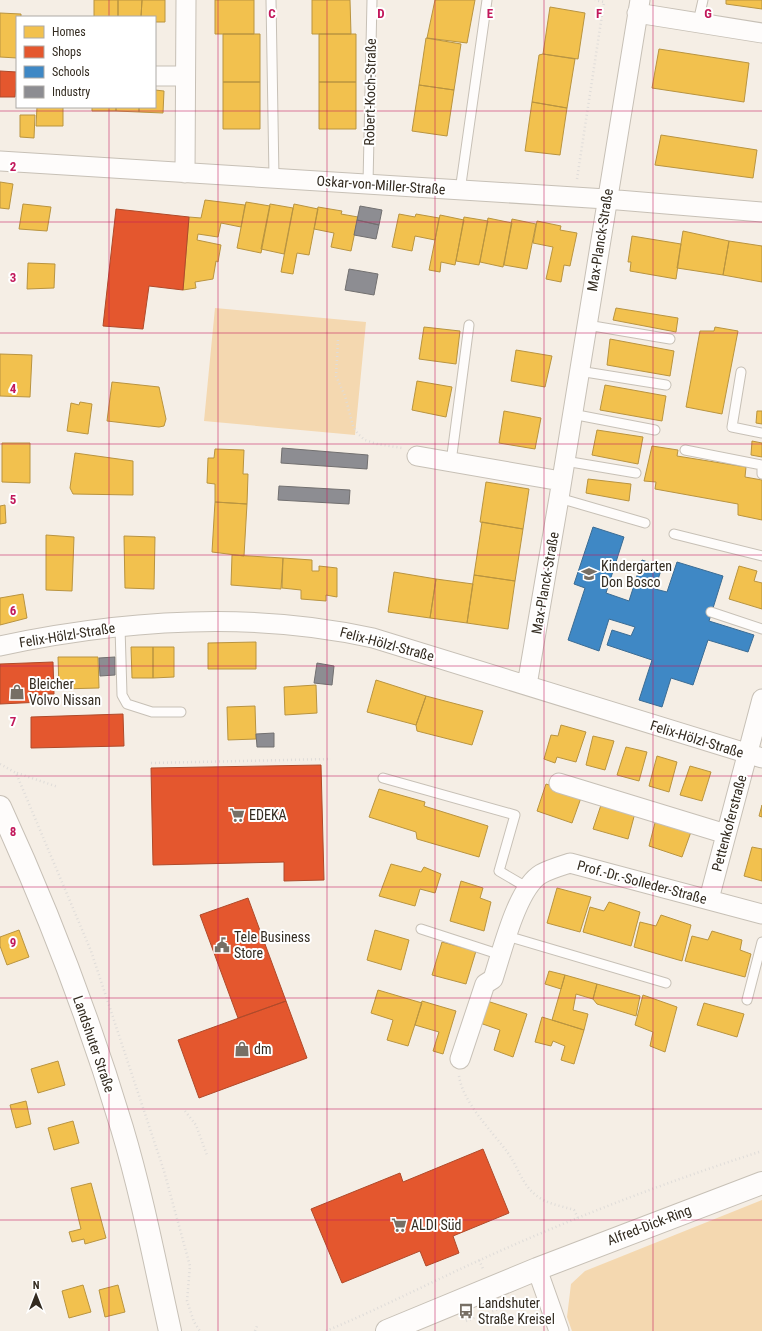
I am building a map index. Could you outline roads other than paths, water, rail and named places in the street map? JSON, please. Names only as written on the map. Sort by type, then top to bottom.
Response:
[{"type":"main road","name":"Landshuter Straße","points":[[0,807],[32,878],[90,1029],[122,1130],[170,1331]]},
{"type":"main road","name":"Alfred-Dick-Ring","points":[[387,1331],[538,1269],[762,1183]]},
{"type":"main road","name":"Landshuter Straße","points":[[161,1290],[183,1331]]},
{"type":"street","points":[[185,173],[186,0]]},
{"type":"street","points":[[638,6],[698,22],[762,33]]},
{"type":"street","name":"Max-Planck-Straße","points":[[527,686],[638,6]]},
{"type":"street","points":[[156,76],[185,76]]},
{"type":"street","name":"Oskar-von-Miller-Straße","points":[[0,161],[368,183],[460,191],[606,199],[762,212]]},
{"type":"street","points":[[416,456],[451,462],[560,490]]},
{"type":"street","name":"Felix-Hölzl-Straße","points":[[0,646],[43,637],[120,627],[175,622],[299,625],[341,631],[373,638],[755,756]]},
{"type":"street","name":"Pettenkoferstraße","points":[[709,899],[726,834],[755,756],[762,700]]},
{"type":"street","points":[[559,783],[726,834]]},
{"type":"street","name":"Prof.-Dr.-Solleder-Straße","points":[[460,1059],[486,984],[493,979],[522,894],[540,874],[570,863],[762,914]]},
{"type":"street","points":[[538,1269],[559,1331]]},
{"type":"lane","points":[[271,0],[274,177]]},
{"type":"lane","name":"Robert-Koch-Straße","points":[[368,183],[372,0]]},
{"type":"lane","points":[[460,191],[487,0]]},
{"type":"lane","points":[[698,22],[703,0]]},
{"type":"lane","points":[[451,462],[469,325]]},
{"type":"lane","points":[[587,325],[670,339]]},
{"type":"lane","points":[[579,371],[666,386]]},
{"type":"lane","points":[[741,372],[732,427],[762,433]]},
{"type":"lane","points":[[572,414],[655,430]]},
{"type":"lane","points":[[685,450],[762,465]]},
{"type":"lane","points":[[564,461],[636,473]]},
{"type":"lane","points":[[762,468],[762,474]]},
{"type":"lane","points":[[560,490],[645,523]]},
{"type":"lane","points":[[674,534],[762,556]]},
{"type":"lane","points":[[711,612],[762,629]]},
{"type":"lane","points":[[120,627],[122,695],[127,704],[152,712],[181,712]]},
{"type":"lane","points":[[383,778],[515,815],[499,871],[528,888]]},
{"type":"lane","points":[[421,929],[501,955]]},
{"type":"lane","points":[[507,936],[666,983]]},
{"type":"lane","points":[[747,1000],[762,942]]},
{"type":"place","name":"Kindergarten Don Bosco","points":[[589,574]]},
{"type":"place","name":"Bleicher Volvo Nissan","points":[[17,692]]},
{"type":"place","name":"EDEKA","points":[[237,815]]},
{"type":"place","name":"Tele Business Store","points":[[222,945]]},
{"type":"place","name":"dm","points":[[242,1049]]},
{"type":"place","name":"ALDI Süd","points":[[399,1225]]},
{"type":"place","name":"Landshuter Straße Kreisel","points":[[466,1311]]}]
